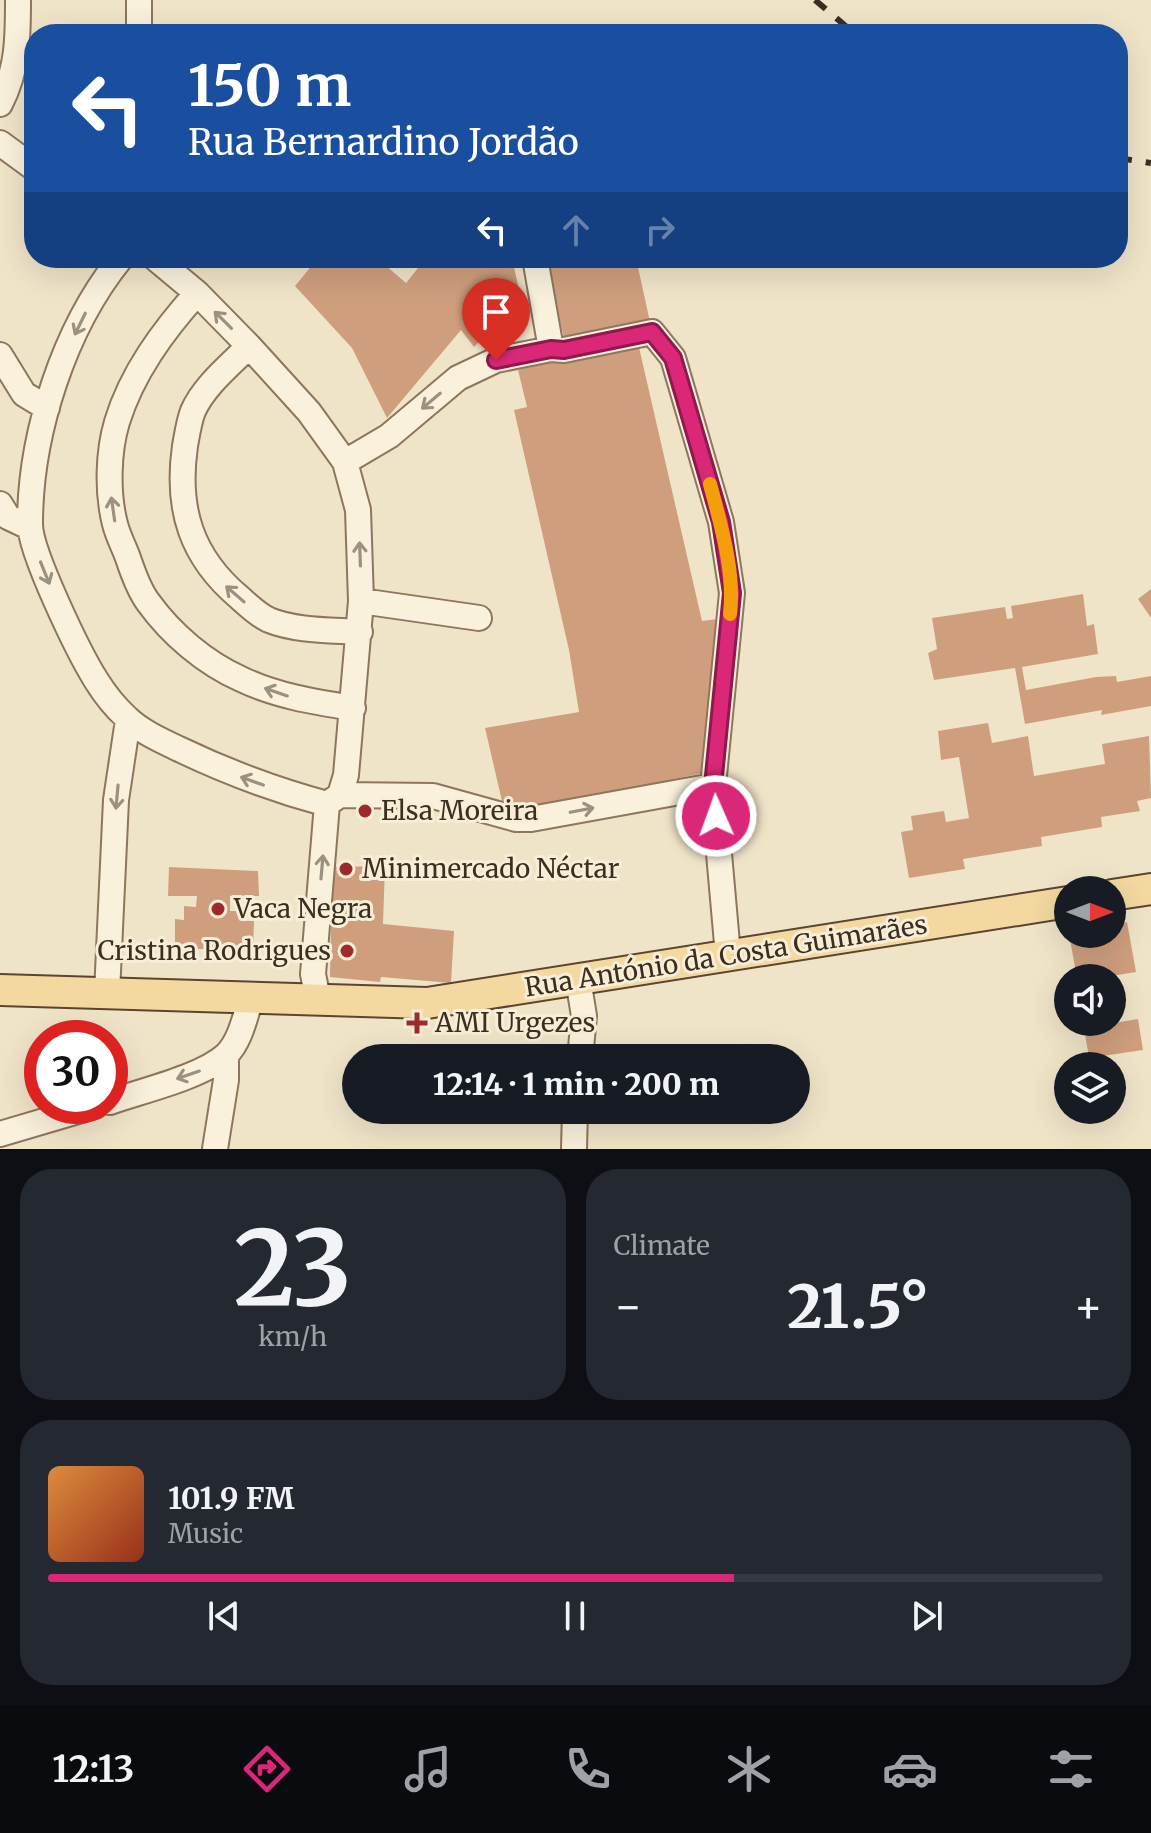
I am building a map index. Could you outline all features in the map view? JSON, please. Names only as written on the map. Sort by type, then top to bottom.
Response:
[{"type":"main road","points":[[1126,893],[1151,889]]},
{"type":"main road","name":"Rua António da Costa Guimarães","points":[[0,990],[427,1003],[1054,904]]},
{"type":"street","points":[[0,104],[15,69],[18,0]]},
{"type":"street","points":[[139,0],[139,24]]},
{"type":"street","points":[[0,143],[24,161]]},
{"type":"street","points":[[113,268],[99,285],[59,368],[37,445],[29,527],[60,609],[96,681],[128,720],[161,740],[248,780],[334,799],[433,796],[516,819],[531,819],[713,786]]},
{"type":"street","points":[[167,268],[197,293],[309,412],[345,462],[358,510],[360,632],[346,775],[334,799],[313,974],[318,1000]]},
{"type":"street","points":[[537,268],[551,349]]},
{"type":"street","points":[[197,293],[141,366],[116,424],[111,453],[111,505],[116,528],[146,600],[169,628],[193,649],[241,680],[286,696],[353,708]]},
{"type":"street","points":[[345,462],[389,436],[458,378],[496,360],[652,332],[673,358],[721,522],[732,593],[713,786],[728,955]]},
{"type":"street","points":[[249,346],[193,410],[181,492],[186,515],[204,562],[214,575],[268,620],[360,632]]},
{"type":"street","points":[[0,355],[24,394],[47,408]]},
{"type":"street","points":[[0,504],[8,517],[29,527]]},
{"type":"street","points":[[361,601],[479,618]]},
{"type":"street","points":[[107,993],[116,800],[128,720]]},
{"type":"street","points":[[578,979],[584,1016],[581,1044]]},
{"type":"street","points":[[128,1096],[201,1071],[226,1055],[237,1038],[251,998]]},
{"type":"street","points":[[215,1149],[226,1080],[226,1055]]},
{"type":"street","points":[[0,1134],[34,1124]]},
{"type":"street","points":[[574,1149],[575,1124]]},
{"type":"building","points":[[310,268],[389,268],[406,283],[418,268],[514,268],[521,299],[474,347],[461,330],[387,418],[352,348],[295,286]]},
{"type":"building","points":[[548,268],[638,268],[650,322],[565,343]]},
{"type":"building","points":[[638,343],[702,621],[718,619],[702,773],[600,796],[523,809],[502,801],[485,728],[579,712],[569,650],[514,410],[527,407],[518,370]]},
{"type":"building","points":[[1151,589],[1151,618],[1138,599]]},
{"type":"building","points":[[1083,594],[1087,626],[1094,624],[1098,654],[1022,667],[1026,690],[1096,677],[1116,676],[1117,682],[1151,676],[1151,706],[1101,715],[1102,710],[1025,724],[1015,668],[934,680],[928,653],[937,649],[932,618],[1005,607],[1007,619],[1013,618],[1011,606]]},
{"type":"building","points":[[988,723],[992,743],[1028,736],[1034,776],[1105,764],[1102,744],[1149,736],[1151,798],[1137,801],[1140,811],[1101,817],[1102,827],[1041,837],[1042,846],[963,859],[965,869],[909,878],[901,832],[913,830],[911,816],[944,811],[946,822],[969,818],[959,757],[941,760],[938,731]]},
{"type":"building","points":[[385,866],[383,924],[454,931],[451,983],[381,977],[380,982],[330,977],[332,867]]},
{"type":"building","points":[[169,867],[258,871],[259,896],[230,896],[230,911],[242,911],[241,921],[254,921],[253,951],[175,948],[175,919],[184,920],[184,906],[196,907],[197,896],[168,896]]},
{"type":"building","points":[[1126,922],[1136,972],[1126,974],[1126,964],[1074,964],[1072,948],[1126,948]]},
{"type":"building","points":[[1138,1019],[1143,1050],[1088,1052],[1085,1036],[1126,1036],[1126,1021]]},
{"type":"railway","points":[[815,0],[843,24]]},
{"type":"railway","points":[[1128,160],[1151,163]]},
{"type":"slow traffic","points":[[710,484],[721,522],[732,593],[730,614]]},
{"type":"place","name":"Elsa Moreira","points":[[365,811]]},
{"type":"place","name":"Minimercado Néctar","points":[[346,869]]},
{"type":"place","name":"Vaca Negra","points":[[218,909]]},
{"type":"place","name":"Cristina Rodrigues","points":[[347,951]]},
{"type":"place","name":"AMI Urgezes","points":[[417,1023]]},
{"type":"route","points":[[496,360],[652,332],[673,358],[721,522],[732,593],[713,786],[716,816]]}]
